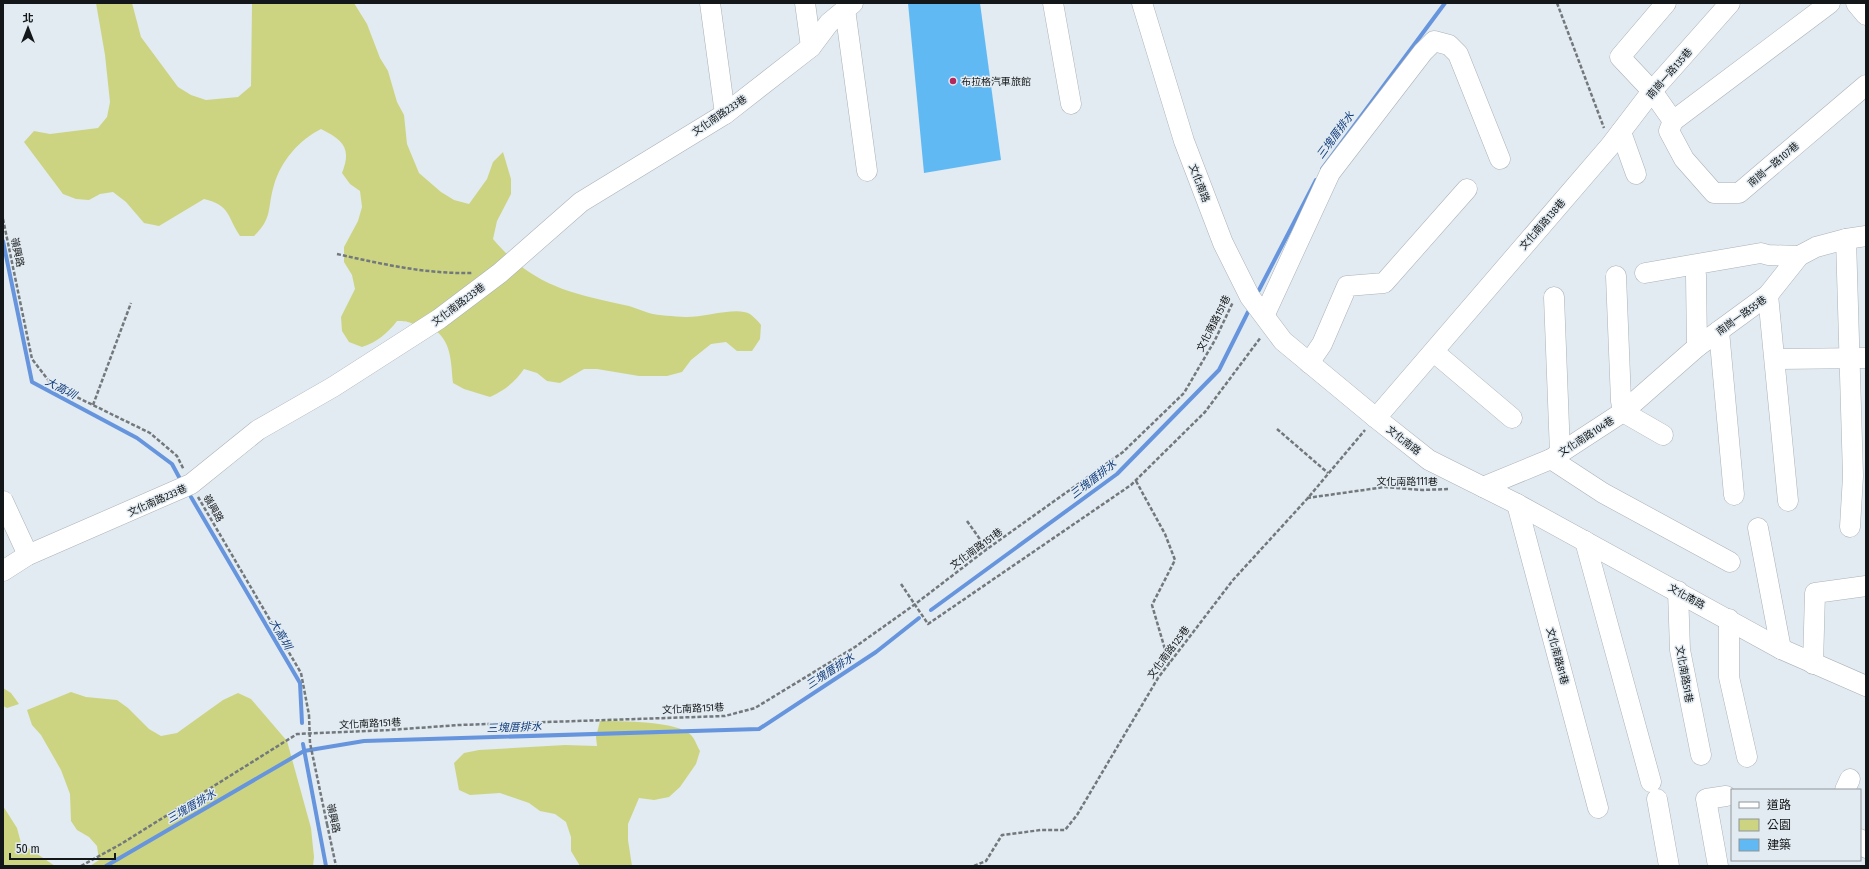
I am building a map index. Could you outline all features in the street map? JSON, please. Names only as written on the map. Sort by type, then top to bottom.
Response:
[{"type":"street","points":[[710,3],[725,114]]},
{"type":"street","points":[[805,3],[811,47]]},
{"type":"street","points":[[1053,3],[1071,104]]},
{"type":"street","name":"文化南路","points":[[1142,3],[1184,141],[1223,243],[1250,297],[1268,319],[1283,341],[1429,460],[1517,504],[1729,619],[1781,649],[1866,686]]},
{"type":"street","points":[[1666,3],[1620,57],[1652,91],[1673,121],[1830,3]]},
{"type":"street","name":"南崗一路135巷","points":[[1616,139],[1652,91],[1730,3]]},
{"type":"street","points":[[1856,3],[1866,15]]},
{"type":"street","points":[[849,6],[867,171]]},
{"type":"street","name":"文化南路233巷","points":[[3,571],[28,555],[191,484],[258,430],[333,387],[439,319],[500,273],[580,202],[725,114],[811,47],[829,23],[849,6]]},
{"type":"street","points":[[1268,319],[1330,173],[1423,52],[1434,40],[1449,45],[1458,54],[1500,159]]},
{"type":"street","name":"南崗一路107巷","points":[[1673,121],[1669,131],[1684,159],[1714,193],[1739,193],[1866,85]]},
{"type":"street","points":[[1616,139],[1636,174]]},
{"type":"street","name":"文化南路138巷","points":[[1376,418],[1616,139]]},
{"type":"street","points":[[1309,363],[1322,344],[1347,286],[1384,283],[1467,189]]},
{"type":"street","name":"南崗一路55巷","points":[[1676,367],[1697,347],[1768,295],[1798,256],[1816,247],[1846,239],[1866,236]]},
{"type":"street","points":[[1846,239],[1857,359],[1850,527]]},
{"type":"street","points":[[1644,273],[1761,253],[1768,255],[1798,256]]},
{"type":"street","points":[[1696,275],[1697,347]]},
{"type":"street","points":[[1616,276],[1621,401],[1623,412],[1663,435]]},
{"type":"street","points":[[1768,295],[1788,501]]},
{"type":"street","points":[[1554,297],[1555,456],[1603,493],[1730,562]]},
{"type":"street","points":[[1719,331],[1734,495]]},
{"type":"street","points":[[1434,352],[1512,418]]},
{"type":"street","points":[[1774,359],[1857,359]]},
{"type":"street","name":"文化南路104巷","points":[[1483,487],[1555,456],[1623,412],[1676,367]]},
{"type":"street","points":[[3,501],[28,555]]},
{"type":"street","name":"文化南路81巷","points":[[1517,504],[1598,808]]},
{"type":"street","points":[[1758,528],[1781,649]]},
{"type":"street","points":[[1585,541],[1654,791],[1669,866]]},
{"type":"street","points":[[1813,664],[1815,593],[1866,586]]},
{"type":"street","name":"文化南路51巷","points":[[1678,591],[1680,650],[1701,755]]},
{"type":"street","points":[[1729,619],[1729,677],[1747,757]]},
{"type":"street","points":[[1718,866],[1706,799],[1726,796]]},
{"type":"path","points":[[1557,3],[1616,139]]},
{"type":"path","name":"嶺興路","points":[[3,219],[32,359],[52,385],[150,433],[177,456],[191,484],[301,673],[309,715],[310,743],[336,866]]},
{"type":"path","points":[[337,254],[401,268],[444,274],[500,273]]},
{"type":"path","name":"文化南路151巷","points":[[81,866],[128,839],[297,734],[459,725],[725,716],[755,708],[855,647],[1123,452],[1184,393],[1215,340],[1243,282]]},
{"type":"path","points":[[93,405],[131,303]]},
{"type":"path","points":[[901,584],[928,624],[1136,480],[1205,412],[1268,319]]},
{"type":"path","name":"文化南路125巷","points":[[974,866],[986,861],[1002,835],[1041,830],[1065,830],[1077,815],[1158,678],[1169,663],[1233,580],[1307,498],[1376,418]]},
{"type":"path","points":[[1277,429],[1328,473]]},
{"type":"path","points":[[1136,480],[1165,534],[1175,560],[1152,605],[1169,663]]},
{"type":"path","name":"文化南路111巷","points":[[1307,498],[1384,487],[1422,490],[1453,489]]},
{"type":"path","points":[[967,521],[988,549]]},
{"type":"green space","points":[[96,3],[132,3],[141,37],[178,87],[191,95],[206,100],[238,97],[251,86],[252,3],[354,3],[367,24],[380,58],[388,71],[397,102],[404,115],[407,144],[419,173],[441,192],[454,200],[469,204],[487,179],[493,162],[503,152],[511,179],[511,194],[497,221],[493,239],[523,268],[555,286],[571,292],[629,306],[653,314],[692,317],[737,311],[744,312],[750,314],[761,325],[760,339],[752,351],[737,351],[726,342],[711,344],[691,360],[682,372],[667,376],[639,376],[597,369],[584,369],[560,383],[547,381],[537,373],[524,369],[509,385],[490,397],[464,389],[453,383],[448,348],[441,336],[434,330],[421,328],[408,322],[397,321],[389,330],[372,343],[362,347],[349,342],[342,331],[341,317],[355,289],[352,275],[344,262],[344,247],[358,221],[362,207],[360,191],[350,184],[342,173],[346,157],[344,146],[329,133],[321,129],[305,139],[286,160],[274,185],[267,218],[260,230],[254,236],[240,236],[227,212],[219,204],[204,199],[159,226],[144,223],[126,202],[113,192],[100,194],[89,200],[76,199],[63,194],[24,142],[34,131],[50,134],[98,128],[107,117],[110,102],[105,55]]},
{"type":"green space","points":[[3,688],[11,693],[19,704],[7,708],[3,706]]},
{"type":"green space","points":[[71,692],[86,697],[117,700],[128,708],[149,729],[161,736],[177,733],[223,700],[238,693],[251,699],[287,741],[311,828],[314,857],[313,866],[90,866],[99,860],[97,846],[89,837],[77,830],[71,821],[70,794],[61,770],[41,735],[32,725],[27,710]]},
{"type":"green space","points":[[600,721],[662,724],[684,730],[691,735],[700,751],[696,764],[680,787],[669,797],[654,800],[639,798],[628,824],[628,840],[632,866],[580,866],[571,851],[571,837],[566,822],[555,814],[540,811],[529,803],[500,793],[470,795],[459,790],[454,763],[464,753],[479,750],[565,745],[597,746],[596,737]]},
{"type":"green space","points":[[3,806],[17,828],[21,843],[55,866],[3,866]]},
{"type":"building","name":"布拉格汽車旅館","points":[[908,3],[980,3],[1001,160],[924,173]]},
{"type":"waterway","name":"三塊厝排水","points":[[1322,169],[1445,3]]},
{"type":"waterway","name":"三塊厝排水","points":[[1259,290],[1316,180]]},
{"type":"waterway","name":"大高圳","points":[[3,241],[32,382],[137,438],[172,464],[179,477]]},
{"type":"waterway","name":"三塊厝排水","points":[[931,610],[1117,474],[1219,370],[1248,312]]},
{"type":"waterway","name":"大高圳","points":[[191,497],[300,683],[302,723]]},
{"type":"waterway","name":"三塊厝排水","points":[[106,866],[304,751],[364,741],[759,729],[876,652],[919,618]]},
{"type":"waterway","name":"大高圳","points":[[303,744],[326,866]]},
{"type":"place","name":"布拉格汽車旅館","points":[[953,81]]}]
